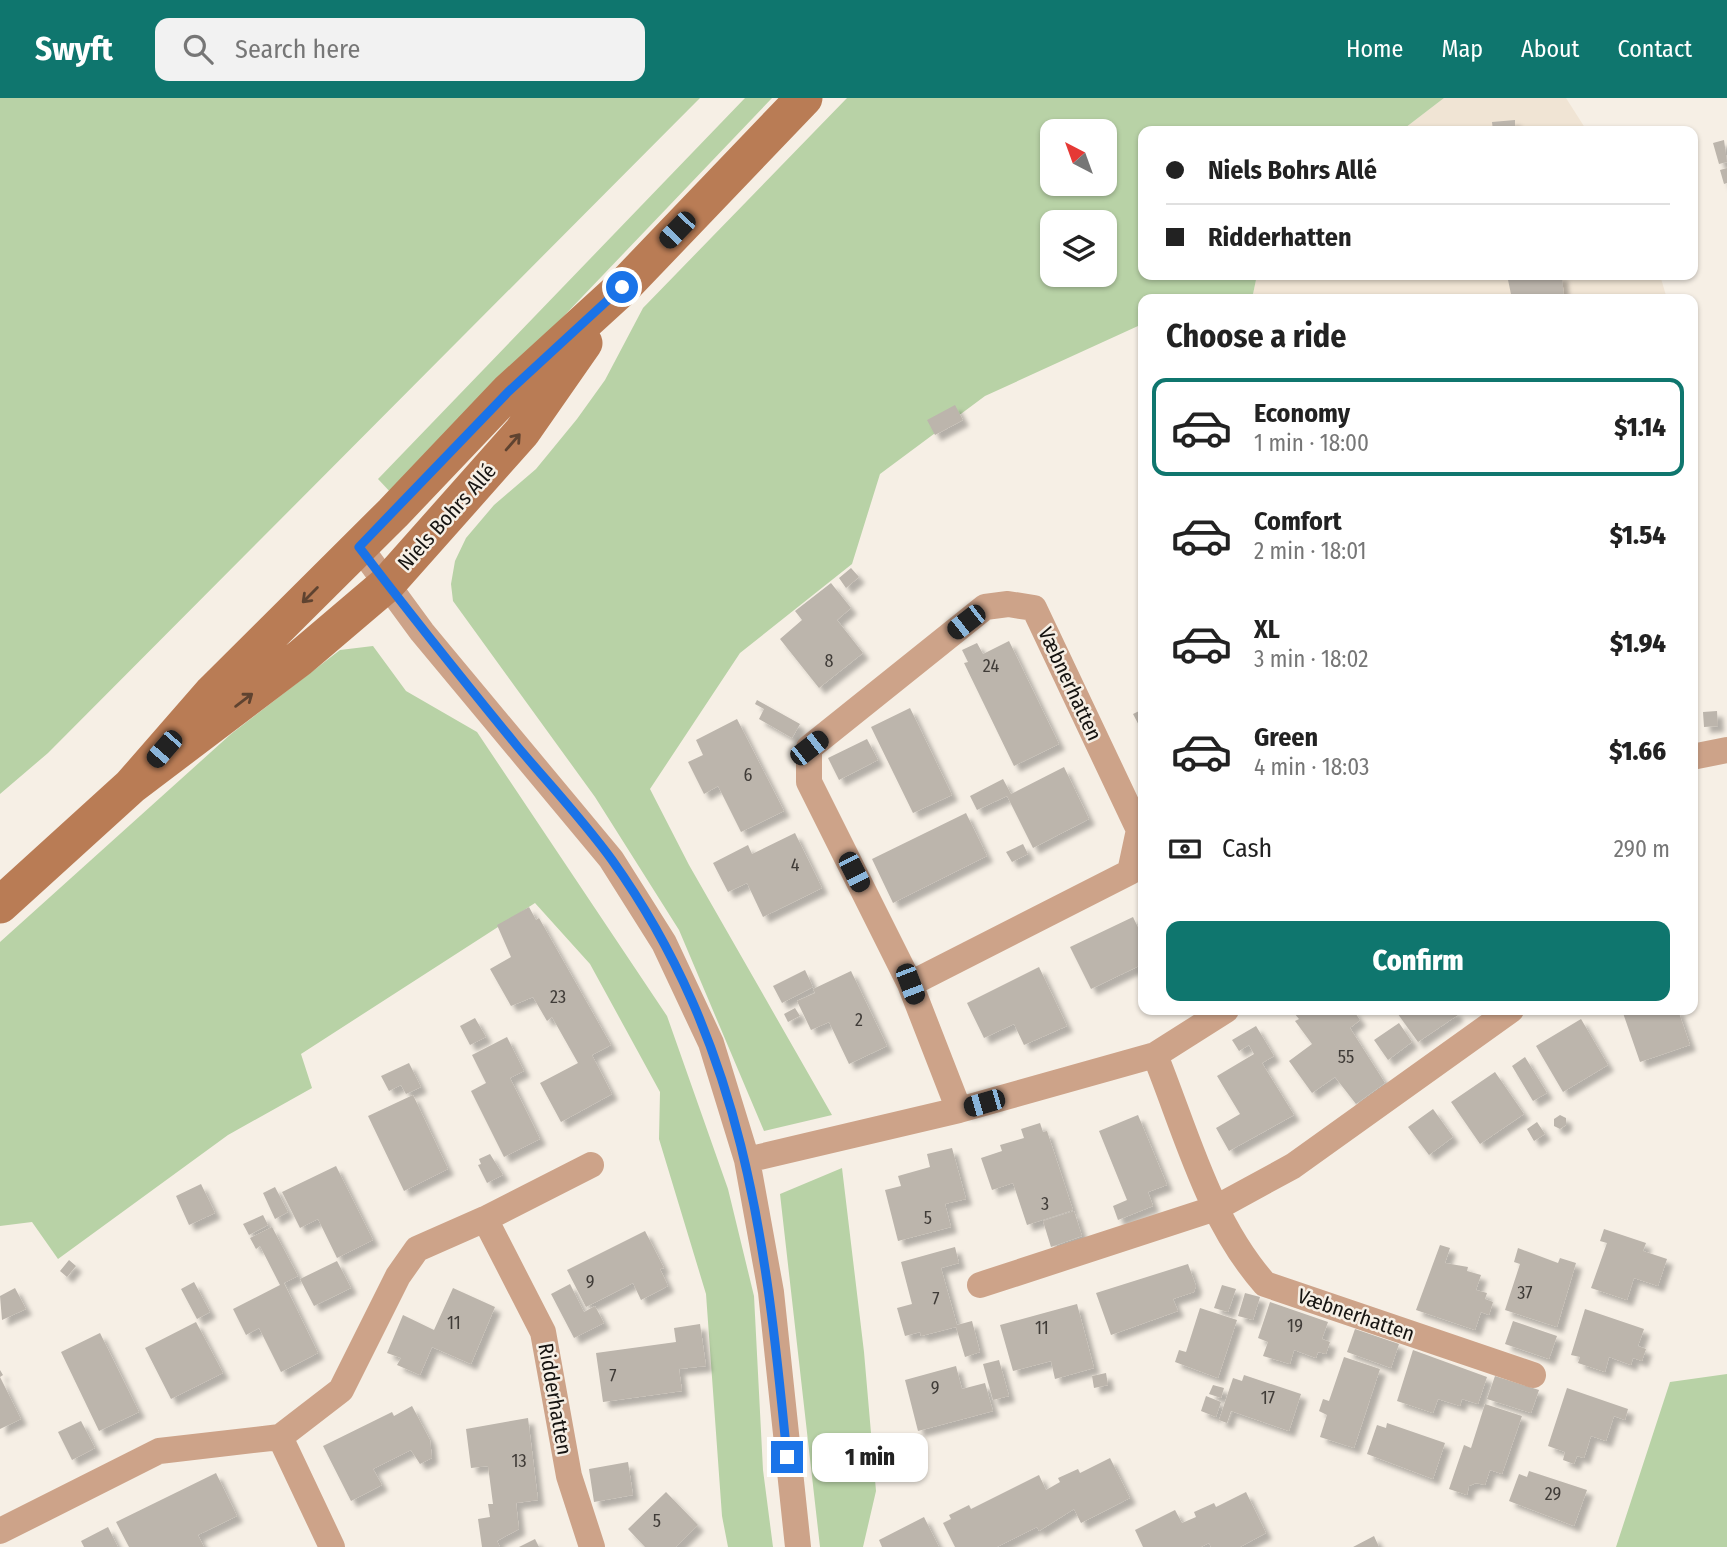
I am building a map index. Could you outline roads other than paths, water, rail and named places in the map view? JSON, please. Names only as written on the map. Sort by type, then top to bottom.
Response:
[{"type":"street","name":"Niels Bohrs Allé","points":[[131,786],[213,692],[359,547],[508,392],[622,287],[804,98]]},
{"type":"street","name":"Niels Bohrs Allé","points":[[0,905],[131,786],[300,658],[387,584],[522,432],[622,287]]},
{"type":"street","points":[[359,547],[422,632],[611,859],[664,943],[711,1044],[747,1160],[771,1292],[797,1547]]},
{"type":"street","name":"Væbnerhatten","points":[[959,1110],[910,984],[809,782],[809,748],[985,607],[1008,604],[1034,608],[1138,828]]},
{"type":"street","points":[[1698,756],[1727,750]]},
{"type":"street","name":"Væbnerhatten","points":[[910,984],[1130,872],[1138,835]]},
{"type":"street","points":[[747,1160],[959,1110],[1155,1055],[1218,1015]]},
{"type":"street","points":[[981,1285],[1216,1208],[1293,1166],[1504,1015]]},
{"type":"street","name":"Væbnerhatten","points":[[1155,1055],[1216,1208],[1241,1256],[1265,1284],[1533,1375]]},
{"type":"street","points":[[0,1531],[159,1451],[279,1437],[341,1390],[398,1276],[417,1249],[485,1219],[591,1165]]},
{"type":"street","name":"Ridderhatten","points":[[485,1219],[543,1332],[569,1476],[593,1547]]},
{"type":"street","points":[[279,1437],[332,1547]]}]
